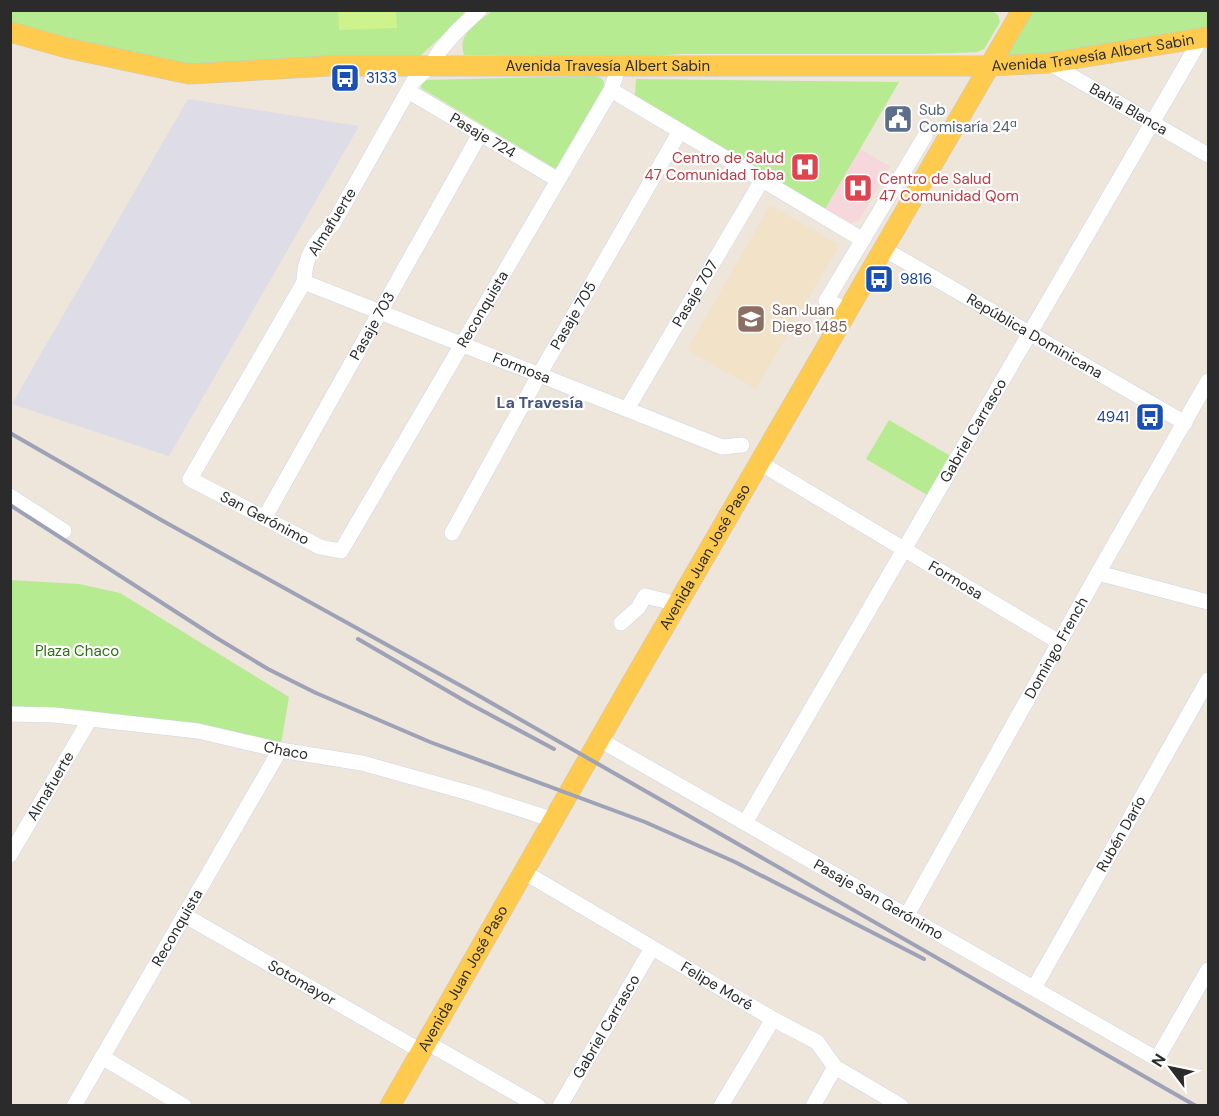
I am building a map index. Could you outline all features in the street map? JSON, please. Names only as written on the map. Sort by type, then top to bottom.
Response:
[{"type":"main road","name":"Avenida Juan José Paso","points":[[390,1106],[1022,10]]},
{"type":"main road","name":"Avenida Travesía Albert Sabin","points":[[10,32],[67,48],[189,74],[328,66],[990,66],[1049,63],[1205,37]]},
{"type":"street","name":"Almafuerte","points":[[190,479],[304,282],[304,268],[311,250],[333,224],[408,91],[419,75],[431,65],[441,49],[479,10]]},
{"type":"street","name":"Gabriel Carrasco","points":[[745,823],[1205,37]]},
{"type":"street","name":"Bahía Blanca","points":[[1049,63],[1209,155]]},
{"type":"street","name":"Reconquista","points":[[341,552],[611,90],[619,66]]},
{"type":"street","points":[[611,90],[863,240]]},
{"type":"street","name":"Pasaje 724","points":[[408,91],[558,180]]},
{"type":"street","name":"Pasaje 705","points":[[452,533],[539,375],[680,131]]},
{"type":"street","name":"Pasaje 703","points":[[265,517],[480,134]]},
{"type":"street","points":[[849,310],[826,301],[925,136]]},
{"type":"street","name":"Pasaje 707","points":[[627,410],[762,180]]},
{"type":"street","name":"República Dominicana","points":[[884,249],[1029,335],[1185,423]]},
{"type":"street","name":"Formosa","points":[[304,282],[722,447],[742,445]]},
{"type":"street","name":"Domingo French","points":[[907,915],[1098,573],[1209,381]]},
{"type":"street","name":"Formosa","points":[[760,463],[1059,642]]},
{"type":"street","name":"San Gerónimo","points":[[190,479],[320,547],[341,552]]},
{"type":"street","points":[[10,496],[64,531]]},
{"type":"street","points":[[1098,573],[1209,602]]},
{"type":"street","points":[[621,623],[638,608],[645,596],[678,604]]},
{"type":"street","name":"Rubén Darío","points":[[1034,988],[1209,680]]},
{"type":"street","name":"Chaco","points":[[10,714],[90,719],[198,731],[280,750],[362,763],[473,794],[554,820]]},
{"type":"street","name":"Almafuerte","points":[[10,855],[90,719]]},
{"type":"street","name":"Pasaje San Gerónimo","points":[[600,740],[1157,1059],[1209,970]]},
{"type":"street","name":"Reconquista","points":[[74,1106],[280,750]]},
{"type":"street","name":"Felipe Moré","points":[[524,872],[773,1019],[817,1042],[836,1067],[901,1106]]},
{"type":"street","name":"Sotomayor","points":[[184,915],[424,1047],[538,1106]]},
{"type":"street","name":"Gabriel Carrasco","points":[[560,1106],[652,948]]},
{"type":"street","points":[[721,1106],[773,1019]]},
{"type":"street","points":[[102,1057],[184,1106]]},
{"type":"street","points":[[813,1106],[836,1067]]},
{"type":"shaded area","points":[[188,99],[359,126],[169,456],[12,404]]},
{"type":"shaded area","name":"Centro de Salud 47 Comunidad Qom","points":[[860,149],[890,167],[859,220],[852,223],[825,209]]},
{"type":"shaded area","name":"San Juan Diego 1485","points":[[770,205],[839,245],[756,389],[687,350]]},
{"type":"green space","points":[[493,10],[991,10],[998,15],[1000,22],[984,49],[977,52],[682,54],[639,57],[464,55],[463,40],[466,34]]},
{"type":"green space","points":[[10,11],[468,11],[416,60],[194,65],[11,25]]},
{"type":"green space","points":[[338,11],[396,11],[397,28],[339,30]]},
{"type":"green space","points":[[1022,11],[1208,11],[1208,37],[990,66]]},
{"type":"green space","points":[[594,76],[601,78],[604,82],[603,88],[556,169],[421,88],[422,80]]},
{"type":"green space","points":[[636,79],[899,82],[825,209],[635,96]]},
{"type":"green space","points":[[889,420],[952,457],[929,496],[866,459]]},
{"type":"green space","name":"Plaza Chaco","points":[[10,580],[79,584],[120,593],[289,697],[280,750],[198,731],[11,714]]},
{"type":"railway","points":[[10,433],[163,521],[474,693],[1196,1106]]},
{"type":"railway","points":[[10,505],[215,637],[268,669],[316,693],[430,742],[645,822],[735,862],[924,959]]},
{"type":"railway","points":[[358,639],[470,704],[554,749]]},
{"type":"place","name":"3133","points":[[345,78]]},
{"type":"place","name":"Sub Comisaría 24ª","points":[[898,119]]},
{"type":"place","name":"Centro de Salud 47 Comunidad Toba","points":[[805,167]]},
{"type":"place","name":"Centro de Salud 47 Comunidad Qom","points":[[858,188]]},
{"type":"place","name":"9816","points":[[879,279]]},
{"type":"place","name":"San Juan Diego 1485","points":[[751,319]]},
{"type":"place","name":"4941","points":[[1150,417]]},
{"type":"district","name":"La Travesía","points":[[540,402]]}]
